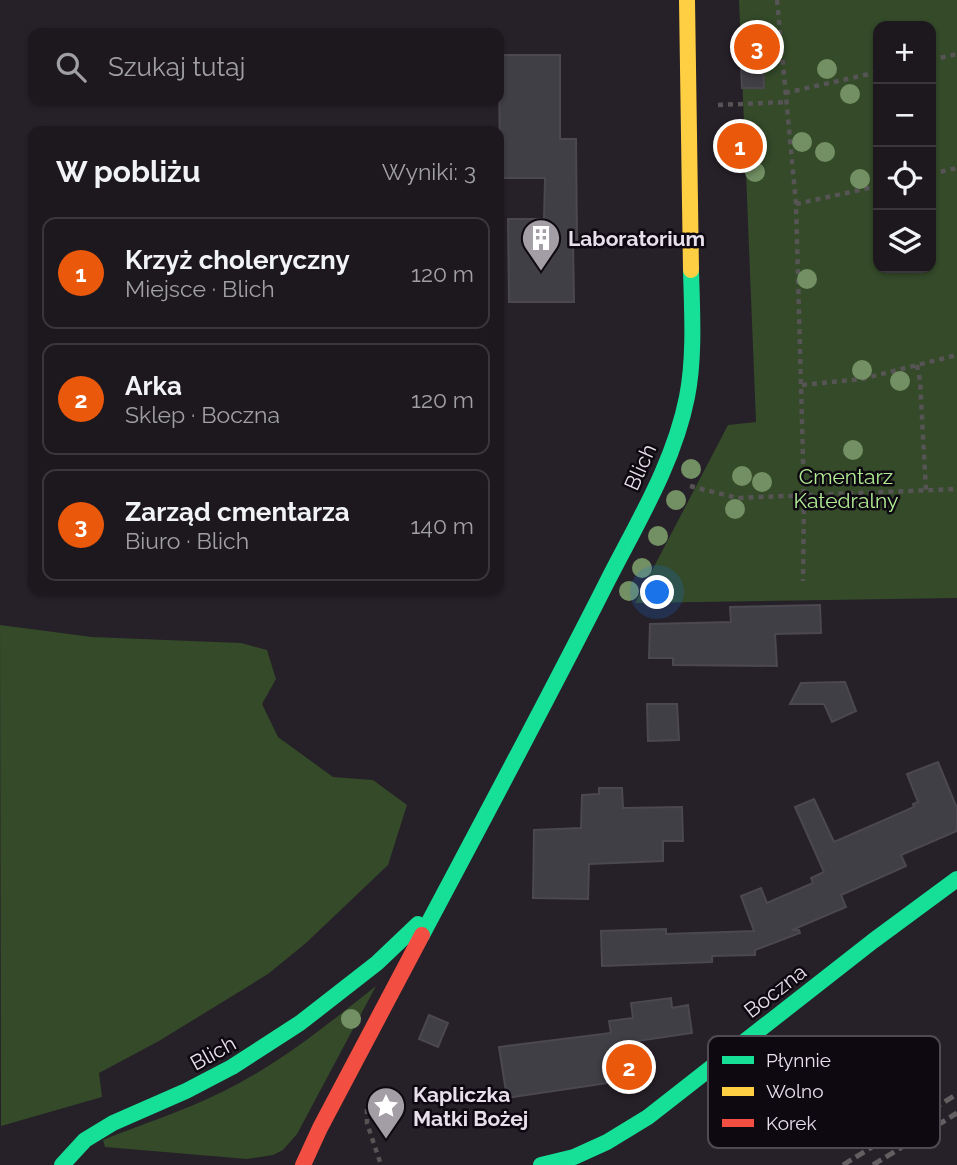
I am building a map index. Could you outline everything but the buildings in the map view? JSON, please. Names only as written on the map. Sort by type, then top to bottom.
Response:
[{"type":"street","name":"Blich","points":[[303,1165],[662,474],[682,415],[690,373],[692,333],[687,0]]},
{"type":"street","name":"Boczna","points":[[752,1036],[957,879]]},
{"type":"street","name":"Blich","points":[[62,1165],[85,1140],[113,1123],[186,1091],[265,1048],[377,963],[439,904]]},
{"type":"street","points":[[377,963],[387,964],[401,977]]},
{"type":"street","name":"Boczna","points":[[541,1165],[574,1157],[607,1142],[648,1117],[708,1070]]},
{"type":"path","points":[[777,0],[796,204],[802,385],[803,581]]},
{"type":"path","points":[[936,59],[957,54]]},
{"type":"path","points":[[785,93],[873,73]]},
{"type":"path","points":[[710,106],[787,102]]},
{"type":"path","points":[[936,173],[957,168]]},
{"type":"path","points":[[796,204],[873,187]]},
{"type":"path","points":[[802,385],[862,379],[957,355]]},
{"type":"path","points":[[917,365],[926,491]]},
{"type":"path","points":[[678,481],[695,489],[737,498],[957,489]]},
{"type":"path","points":[[367,1102],[367,1122],[381,1165]]},
{"type":"green space","name":"Cmentarz Katedralny","points":[[739,0],[957,0],[957,598],[635,603],[728,425],[756,422]]},
{"type":"green space","points":[[0,625],[92,637],[241,643],[267,650],[276,679],[262,704],[278,737],[333,777],[373,780],[407,805],[388,865],[306,943],[268,974],[159,1041],[99,1073],[102,1097],[1,1126]]},
{"type":"green space","points":[[376,986],[297,1134],[283,1150],[273,1155],[247,1159],[105,1147],[103,1140],[208,1099],[243,1081],[321,1029]]},
{"type":"railway","points":[[940,1105],[957,1094]]},
{"type":"railway","points":[[940,1124],[957,1113]]},
{"type":"railway","points":[[843,1165],[870,1148]]},
{"type":"railway","points":[[873,1165],[900,1148]]},
{"type":"traffic: fast","points":[[422,935],[562,671],[664,469],[681,421],[690,381],[691,270]]},
{"type":"traffic: fast","points":[[752,1036],[957,879]]},
{"type":"traffic: fast","points":[[62,1165],[85,1140],[113,1123],[186,1091],[232,1067],[300,1023],[377,963],[418,924]]},
{"type":"traffic: fast","points":[[541,1165],[574,1157],[607,1142],[648,1117],[708,1070]]},
{"type":"traffic: slow","points":[[687,0],[691,270]]},
{"type":"traffic: jam","points":[[303,1165],[422,935]]},
{"type":"place","name":"Zarząd cmentarza","points":[[757,47]]},
{"type":"place","name":"Krzyż choleryczny","points":[[740,146]]},
{"type":"place","name":"Laboratorium","points":[[541,272]]},
{"type":"place","name":"Arka","points":[[629,1067]]},
{"type":"place","name":"Kapliczka Matki Bożej","points":[[386,1140]]}]
